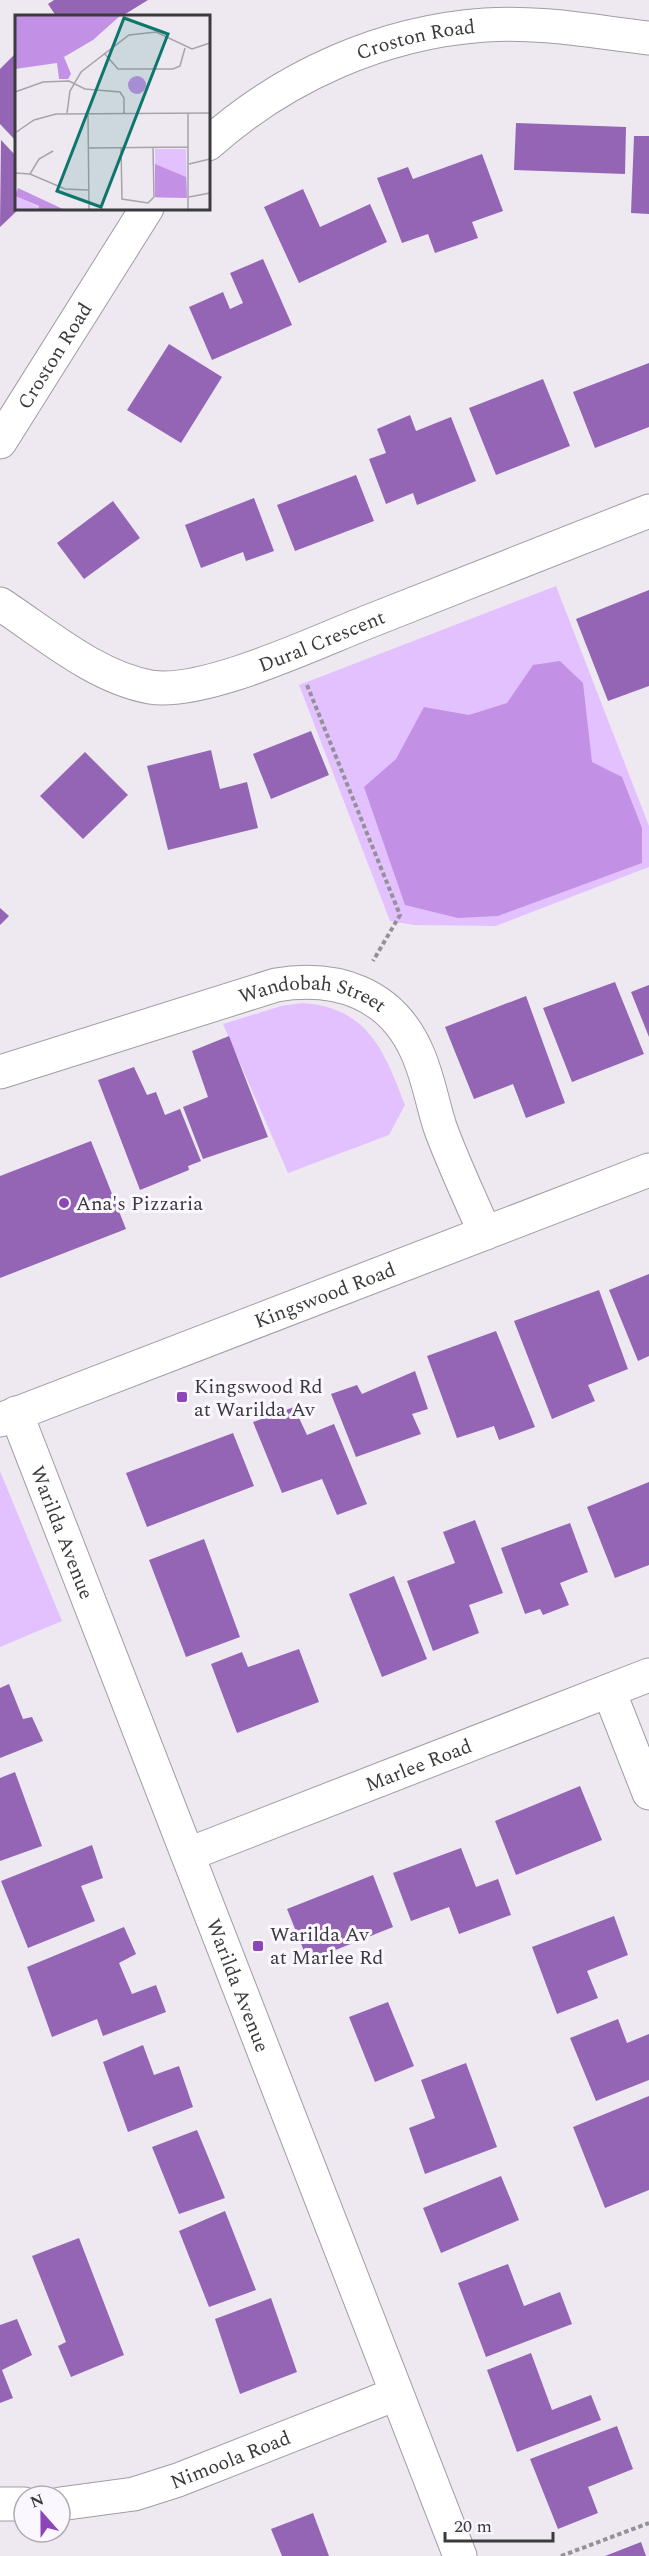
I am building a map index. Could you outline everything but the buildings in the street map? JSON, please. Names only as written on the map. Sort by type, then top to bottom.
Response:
[{"type":"street","name":"Croston Road","points":[[210,142],[273,94],[320,68],[373,48],[430,34],[484,25],[535,25],[649,38]]},
{"type":"street","name":"Croston Road","points":[[0,442],[146,210]]},
{"type":"street","name":"Dural Crescent","points":[[0,604],[112,676],[150,687],[183,689],[216,680],[649,512]]},
{"type":"street","name":"Wandobah Street","points":[[0,1072],[276,985],[300,981],[322,982],[356,990],[386,1009],[404,1028],[413,1044],[443,1134],[484,1233]]},
{"type":"street","name":"Kingswood Road","points":[[8,1416],[649,1170]]},
{"type":"street","name":"Warilda Avenue","points":[[8,1416],[189,1854],[460,2556]]},
{"type":"street","name":"Marlee Road","points":[[189,1854],[649,1675]]},
{"type":"street","points":[[609,1691],[649,1793]]},
{"type":"street","name":"Nimoola Road","points":[[72,2502],[135,2494],[167,2484],[396,2394]]},
{"type":"path","points":[[292,651],[400,915],[356,990]]},
{"type":"path","points":[[561,2556],[649,2523]]},
{"type":"shaded area","points":[[556,586],[649,826],[649,867],[496,926],[414,925],[390,921],[299,685]]},
{"type":"shaded area","points":[[560,661],[583,683],[592,762],[622,777],[642,828],[642,863],[498,916],[458,918],[405,905],[364,787],[396,759],[424,707],[469,715],[507,703],[533,665]]},
{"type":"shaded area","points":[[303,1003],[343,1013],[370,1035],[381,1050],[405,1105],[389,1135],[288,1173],[223,1024],[281,1006]]},
{"type":"shaded area","points":[[0,1471],[62,1621],[0,1647]]},
{"type":"place","name":"Ana's Pizzaria","points":[[64,1203]]},
{"type":"place","name":"Kingswood Rd at Warilda Av","points":[[182,1397]]},
{"type":"place","name":"Warilda Av at Marlee Rd","points":[[258,1946]]}]
